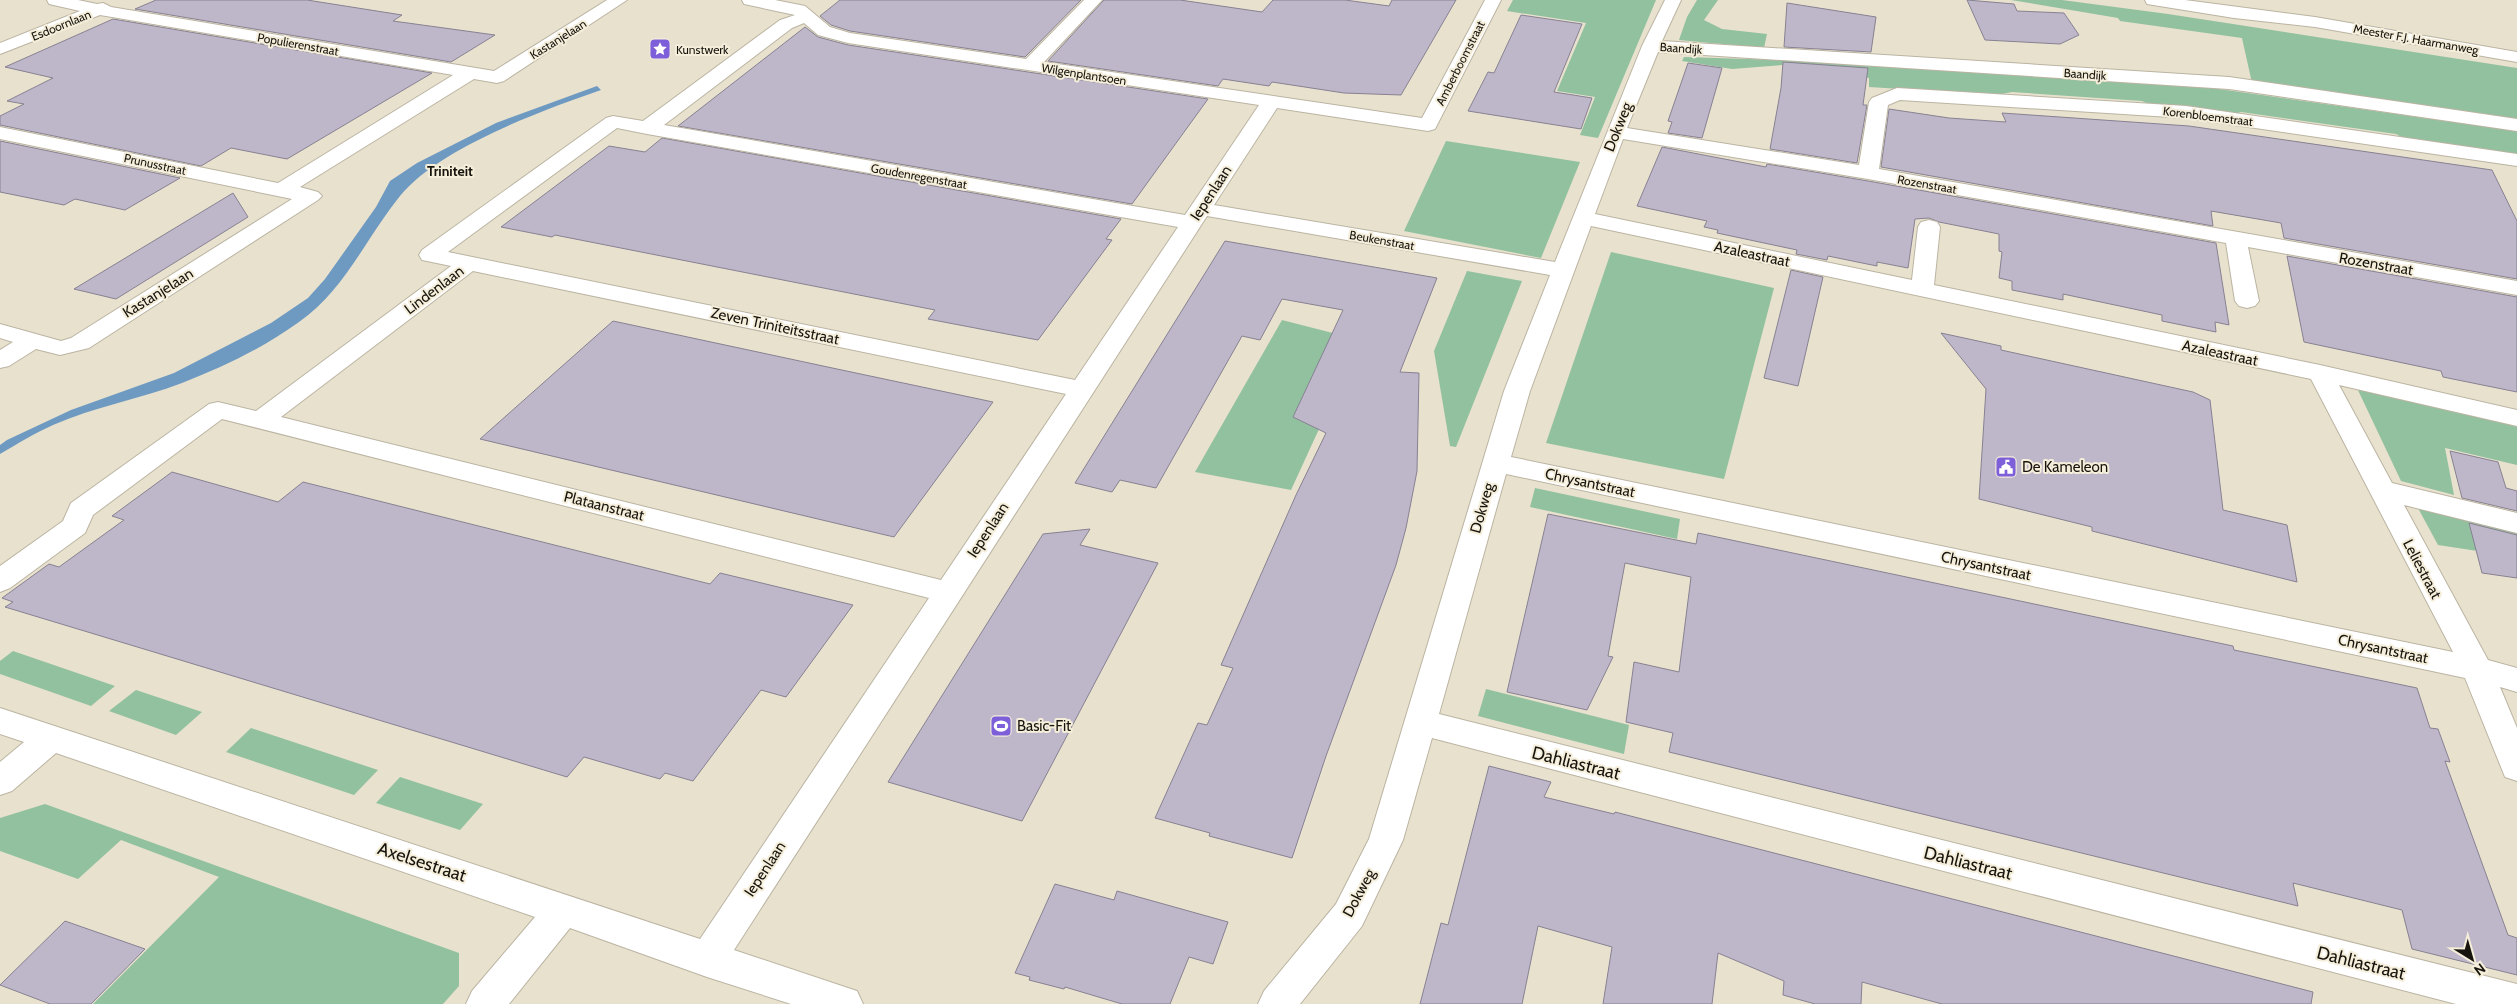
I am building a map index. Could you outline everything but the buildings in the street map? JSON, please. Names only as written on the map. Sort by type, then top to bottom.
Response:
[{"type":"street","name":"Populierenstraat","points":[[55,0],[99,10],[497,77]]},
{"type":"street","name":"Esdoornlaan","points":[[0,49],[123,0]]},
{"type":"street","name":"Kastanjelaan","points":[[497,77],[619,0]]},
{"type":"street","name":"Wilgenplantsoen","points":[[750,0],[792,7],[808,16],[824,31],[838,36],[1428,125]]},
{"type":"street","points":[[1030,66],[1094,0]]},
{"type":"street","name":"Amberboomstraat","points":[[1428,125],[1493,0]]},
{"type":"street","name":"Dokweg","points":[[1277,1004],[1349,914],[1386,840],[1517,391],[1616,132],[1651,46],[1674,0]]},
{"type":"street","name":"Meester F.J. Haarmanweg","points":[[2153,0],[2234,13],[2315,22],[2517,57]]},
{"type":"street","name":"Meester F.J. Haarmanweg","points":[[2223,0],[2315,22]]},
{"type":"street","points":[[647,128],[786,24],[808,16]]},
{"type":"street","name":"Baandijk","points":[[1651,46],[2229,83],[2517,125]]},
{"type":"street","points":[[281,190],[470,73]]},
{"type":"street","name":"Korenbloemstraat","points":[[1868,173],[1879,102],[1898,94],[2186,112],[2517,160]]},
{"type":"street","name":"Iepenlaan","points":[[707,960],[947,592],[1271,102]]},
{"type":"street","name":"Lindenlaan","points":[[469,263],[430,255],[613,122],[647,128]]},
{"type":"street","name":"Goudenregenstraat","points":[[647,128],[1197,216]]},
{"type":"street","name":"Rozenstraat","points":[[1616,132],[1868,173],[2517,288]]},
{"type":"street","name":"Prunusstraat","points":[[0,133],[311,196]]},
{"type":"street","name":"Kastanjelaan","points":[[0,331],[60,348],[80,343],[311,196]]},
{"type":"street","name":"Beukenstraat","points":[[1197,216],[1562,270]]},
{"type":"street","name":"Azaleastraat","points":[[1582,218],[2320,374],[2517,418]]},
{"type":"street","points":[[1922,290],[1929,227]]},
{"type":"street","points":[[2236,239],[2248,300]]},
{"type":"street","name":"Lindenlaan","points":[[260,421],[469,263]]},
{"type":"street","name":"Zeven Triniteitsstraat","points":[[469,263],[1081,389]]},
{"type":"street","points":[[0,361],[34,340]]},
{"type":"street","name":"Leliestraat","points":[[2320,374],[2477,669],[2517,767]]},
{"type":"street","points":[[0,581],[75,526],[81,510],[218,410],[260,421]]},
{"type":"street","name":"Plataanstraat","points":[[260,421],[947,592]]},
{"type":"street","name":"Chrysantstraat","points":[[1495,463],[2477,669],[2517,680]]},
{"type":"street","points":[[2381,490],[2517,523]]},
{"type":"street","name":"Axelsestraat","points":[[0,721],[564,909],[707,960],[844,1004]]},
{"type":"street","name":"Dahliastraat","points":[[1420,722],[2517,1002]]},
{"type":"street","points":[[0,781],[52,738]]},
{"type":"street","points":[[485,1004],[564,909]]},
{"type":"green space","points":[[1513,0],[1656,0],[1598,138],[1580,135],[1595,97],[1557,91],[1586,23],[1507,11]]},
{"type":"green space","points":[[1697,0],[1718,0],[1704,20],[1722,29],[1767,34],[1764,48],[1679,40],[1687,17]]},
{"type":"green space","points":[[2011,0],[2062,0],[2168,14],[2517,68],[2517,120],[2252,83],[2242,38],[2120,21],[2118,18]]},
{"type":"green space","points":[[1684,57],[1840,62],[2124,78],[2219,89],[2517,131],[2517,155],[2407,140],[2396,134],[2241,112],[2232,115],[2156,107],[2142,101],[2012,92],[1997,95],[1869,87],[1869,78],[1782,65],[1732,69],[1682,61]]},
{"type":"green space","points":[[1446,141],[1580,162],[1541,258],[1404,231]]},
{"type":"green space","points":[[1611,252],[1774,288],[1724,479],[1546,443]]},
{"type":"green space","points":[[1467,271],[1522,281],[1456,447],[1450,446],[1434,351]]},
{"type":"green space","points":[[1282,320],[1360,340],[1291,490],[1195,472]]},
{"type":"green space","points":[[2357,388],[2517,425],[2517,465],[2445,448],[2454,495],[2401,481]]},
{"type":"green space","points":[[1535,488],[1680,519],[1677,539],[1530,507]]},
{"type":"green space","points":[[2418,508],[2517,532],[2517,557],[2438,545]]},
{"type":"green space","points":[[13,651],[115,686],[91,706],[0,674],[0,661]]},
{"type":"green space","points":[[1486,689],[1629,725],[1624,754],[1478,716]]},
{"type":"green space","points":[[136,690],[202,712],[176,735],[109,711]]},
{"type":"green space","points":[[251,728],[378,770],[354,795],[226,752]]},
{"type":"green space","points":[[400,777],[483,804],[460,830],[376,803]]},
{"type":"green space","points":[[45,804],[459,953],[459,986],[443,1004],[93,1004],[219,877],[121,840],[78,879],[0,851],[0,818]]},
{"type":"water","points":[[597,86],[601,90],[493,132],[440,162],[417,178],[400,196],[342,280],[329,295],[299,322],[257,349],[228,364],[182,383],[85,413],[53,425],[0,454],[0,445],[7,440],[71,410],[174,373],[271,323],[308,298],[325,279],[376,207],[390,181],[417,163],[496,123]]},
{"type":"place","name":"Kunstwerk","points":[[660,49]]},
{"type":"place","name":"De Kameleon","points":[[2006,467]]},
{"type":"place","name":"Basic-Fit","points":[[1001,726]]},
{"type":"district","name":"Triniteit","points":[[450,171]]}]
